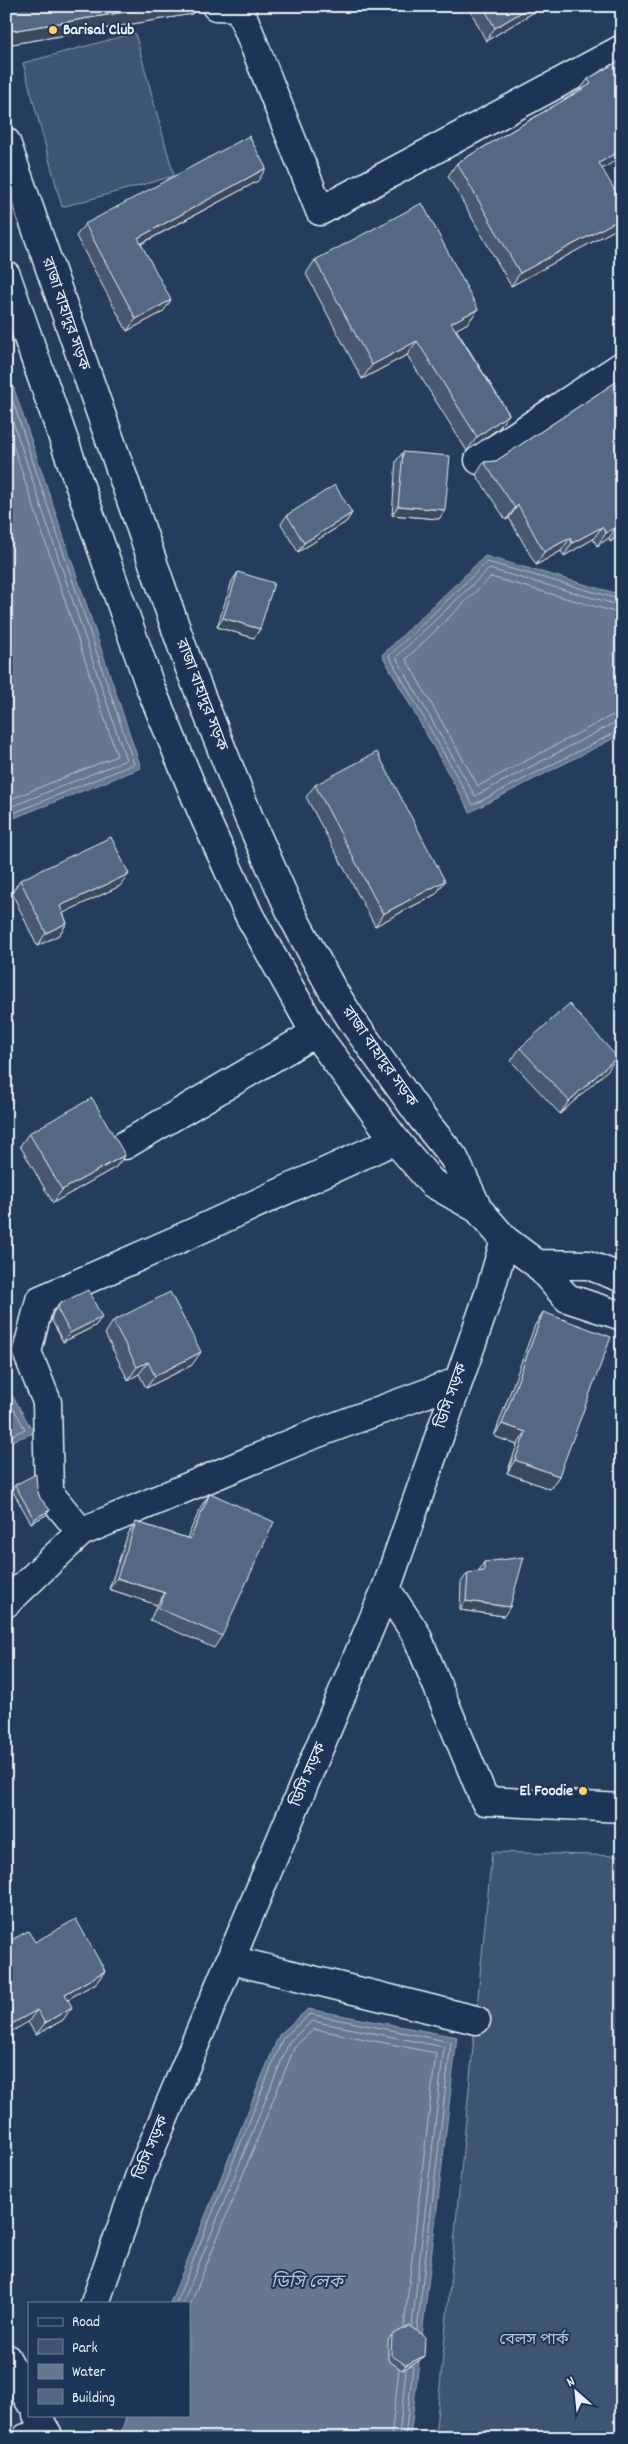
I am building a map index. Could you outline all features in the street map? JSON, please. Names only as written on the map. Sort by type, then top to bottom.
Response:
[{"type":"street","points":[[216,6],[239,7],[320,211],[622,49]]},
{"type":"street","name":"রাজা বাহাদুর সড়ক","points":[[6,142],[188,666],[249,818],[290,911],[332,989],[355,1025],[422,1118],[454,1158],[478,1209],[506,1240],[537,1264],[567,1298],[622,1316]]},
{"type":"street","name":"রাজা বাহাদুর সড়ক","points":[[6,275],[155,698],[200,807],[249,915],[315,1033],[395,1140],[432,1183],[478,1209]]},
{"type":"street","points":[[479,460],[622,366]]},
{"type":"street","points":[[125,1145],[315,1033]]},
{"type":"street","points":[[81,1532],[49,1494],[47,1402],[27,1352],[40,1300],[177,1240],[395,1140]]},
{"type":"street","name":"ডিসি সড়ক","points":[[95,2302],[140,2176],[386,1590],[506,1240]]},
{"type":"street","points":[[537,1264],[588,1266],[622,1278]]},
{"type":"street","points":[[6,1603],[81,1532],[307,1437],[457,1382]]},
{"type":"street","points":[[386,1590],[416,1634],[485,1801],[622,1808]]},
{"type":"street","points":[[231,1960],[476,2020]]},
{"type":"street","points":[[6,2358],[28,2398]]},
{"type":"green space","points":[[135,33],[174,176],[62,207],[23,63]]},
{"type":"green space","name":"বেলস পার্ক","points":[[492,1852],[622,1856],[622,2438],[435,2438]]},
{"type":"water","points":[[6,365],[141,768],[6,821]]},
{"type":"water","points":[[485,556],[622,595],[622,734],[470,812],[382,655]]},
{"type":"water","points":[[6,1385],[34,1433],[6,1443]]},
{"type":"water","name":"ডিসি লেক","points":[[308,2009],[457,2037],[410,2438],[119,2438],[127,2416],[190,2416],[190,2302],[170,2302],[279,2035]]},
{"type":"building","points":[[7,6],[161,6],[11,31]]},
{"type":"building","points":[[483,6],[532,6],[495,28]]},
{"type":"building","points":[[622,59],[622,149],[599,163],[622,203],[622,218],[520,273],[457,163],[591,84],[588,79]]},
{"type":"building","points":[[249,136],[266,168],[138,238],[171,300],[136,319],[85,224]]},
{"type":"building","points":[[422,203],[478,309],[451,323],[509,414],[477,437],[417,341],[372,365],[315,260]]},
{"type":"building","points":[[622,378],[622,527],[619,529],[617,526],[606,533],[602,527],[572,543],[570,538],[544,552],[518,505],[515,508],[484,462],[496,461]]},
{"type":"building","points":[[403,452],[450,456],[445,510],[398,506]]},
{"type":"building","points":[[335,485],[352,513],[304,543],[287,515]]},
{"type":"building","points":[[238,572],[274,583],[260,629],[223,618]]},
{"type":"building","points":[[377,752],[445,881],[383,914],[315,785]]},
{"type":"building","points":[[111,837],[129,874],[60,906],[67,923],[46,933],[20,880]]},
{"type":"building","points":[[569,1004],[617,1057],[569,1101],[520,1048]]},
{"type":"building","points":[[92,1098],[125,1155],[62,1190],[29,1133]]},
{"type":"building","points":[[88,1290],[102,1317],[70,1333],[58,1310],[59,1304]]},
{"type":"building","points":[[170,1292],[201,1352],[155,1376],[148,1362],[137,1367],[113,1321]]},
{"type":"building","points":[[543,1312],[611,1337],[559,1476],[515,1460],[526,1432],[502,1424]]},
{"type":"building","points":[[36,1474],[40,1498],[50,1510],[34,1519],[15,1485]]},
{"type":"building","points":[[210,1493],[274,1522],[222,1636],[158,1608],[165,1593],[117,1578],[136,1522],[190,1539]]},
{"type":"building","points":[[524,1557],[510,1607],[466,1601],[468,1573],[484,1571],[484,1562]]},
{"type":"building","points":[[76,1919],[105,1971],[65,1994],[72,2007],[45,2023],[37,2010],[6,2027],[6,1943],[28,1931],[35,1942]]},
{"type":"building","points":[[409,2326],[425,2336],[424,2356],[406,2365],[391,2355],[392,2335]]},
{"type":"place","name":"Barisal Club","points":[[53,30]]},
{"type":"place","name":"El Foodie","points":[[583,1791]]}]
